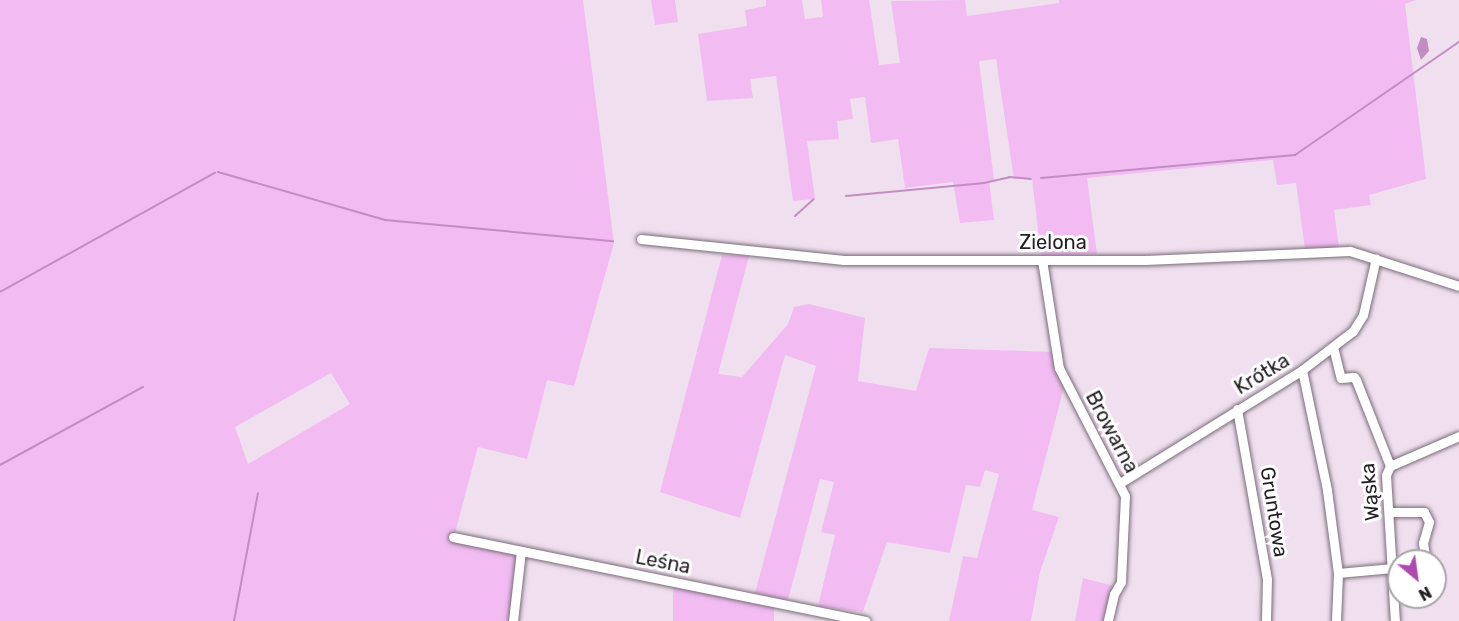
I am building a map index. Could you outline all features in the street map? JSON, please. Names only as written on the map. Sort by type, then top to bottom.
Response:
[{"type":"street","name":"Zielona","points":[[641,239],[844,260],[1246,258],[1340,251],[1376,258],[1459,286]]},
{"type":"street","name":"Krótka","points":[[1120,483],[1302,370],[1333,347],[1360,321],[1376,258]]},
{"type":"street","name":"Browarna","points":[[1042,260],[1059,368],[1120,483],[1126,504],[1121,582],[1114,594],[1108,621]]},
{"type":"street","name":"Wąska","points":[[1333,347],[1341,378],[1356,380],[1390,466],[1386,475],[1392,549]]},
{"type":"street","points":[[1302,370],[1327,490],[1338,573],[1336,621]]},
{"type":"street","name":"Gruntowa","points":[[1237,410],[1267,579],[1266,621]]},
{"type":"street","points":[[1390,466],[1459,436]]},
{"type":"street","points":[[1390,512],[1424,512],[1428,522],[1423,543],[1424,549]]},
{"type":"street","name":"Leśna","points":[[453,537],[866,621]]},
{"type":"street","points":[[513,621],[521,551]]},
{"type":"street","points":[[1338,573],[1387,569]]},
{"type":"shaded area","points":[[0,0],[583,0],[614,243],[574,386],[547,380],[527,459],[478,447],[453,540],[521,557],[517,621],[0,621]],"holes":[[[331,373],[350,404],[248,464],[235,427]]]},
{"type":"shaded area","points":[[651,0],[675,0],[678,22],[655,25]]},
{"type":"shaded area","points":[[766,0],[802,0],[805,19],[823,17],[821,0],[869,0],[879,65],[900,63],[891,1],[965,0],[967,16],[1059,3],[1059,0],[1416,0],[1405,4],[1426,179],[1369,195],[1371,205],[1334,210],[1339,248],[1305,249],[1296,183],[1277,185],[1273,160],[1087,178],[1097,254],[1041,256],[1032,178],[1014,179],[996,59],[979,61],[994,180],[989,181],[994,220],[960,223],[953,182],[905,188],[898,139],[871,143],[865,97],[850,99],[853,119],[837,121],[839,139],[807,141],[815,199],[793,201],[776,76],[750,79],[753,98],[707,101],[698,34],[747,26],[745,10],[766,6]]},
{"type":"shaded area","points":[[1421,37],[1427,39],[1429,51],[1421,60],[1417,48]]},
{"type":"shaded area","points":[[722,255],[749,256],[718,374],[742,377],[788,324],[794,307],[809,304],[865,318],[858,381],[916,391],[929,348],[1055,352],[1064,387],[1032,510],[1059,517],[1040,572],[1031,621],[949,621],[963,556],[977,558],[999,474],[985,470],[980,487],[966,485],[950,553],[887,542],[863,612],[818,606],[835,535],[821,532],[834,482],[820,479],[788,600],[755,593],[816,366],[785,355],[740,518],[660,492]]},
{"type":"shaded area","points":[[1083,578],[1114,586],[1105,621],[1075,621]]},
{"type":"shaded area","points":[[673,587],[774,607],[774,621],[673,621]]},
{"type":"waterway","points":[[1041,178],[1295,155],[1459,42]]},
{"type":"waterway","points":[[218,172],[385,220],[613,241]]},
{"type":"waterway","points":[[0,292],[215,173]]},
{"type":"waterway","points":[[846,196],[984,183],[1009,177],[1031,179]]},
{"type":"waterway","points":[[795,216],[814,199]]},
{"type":"waterway","points":[[0,465],[143,387]]},
{"type":"waterway","points":[[234,621],[258,493]]}]
